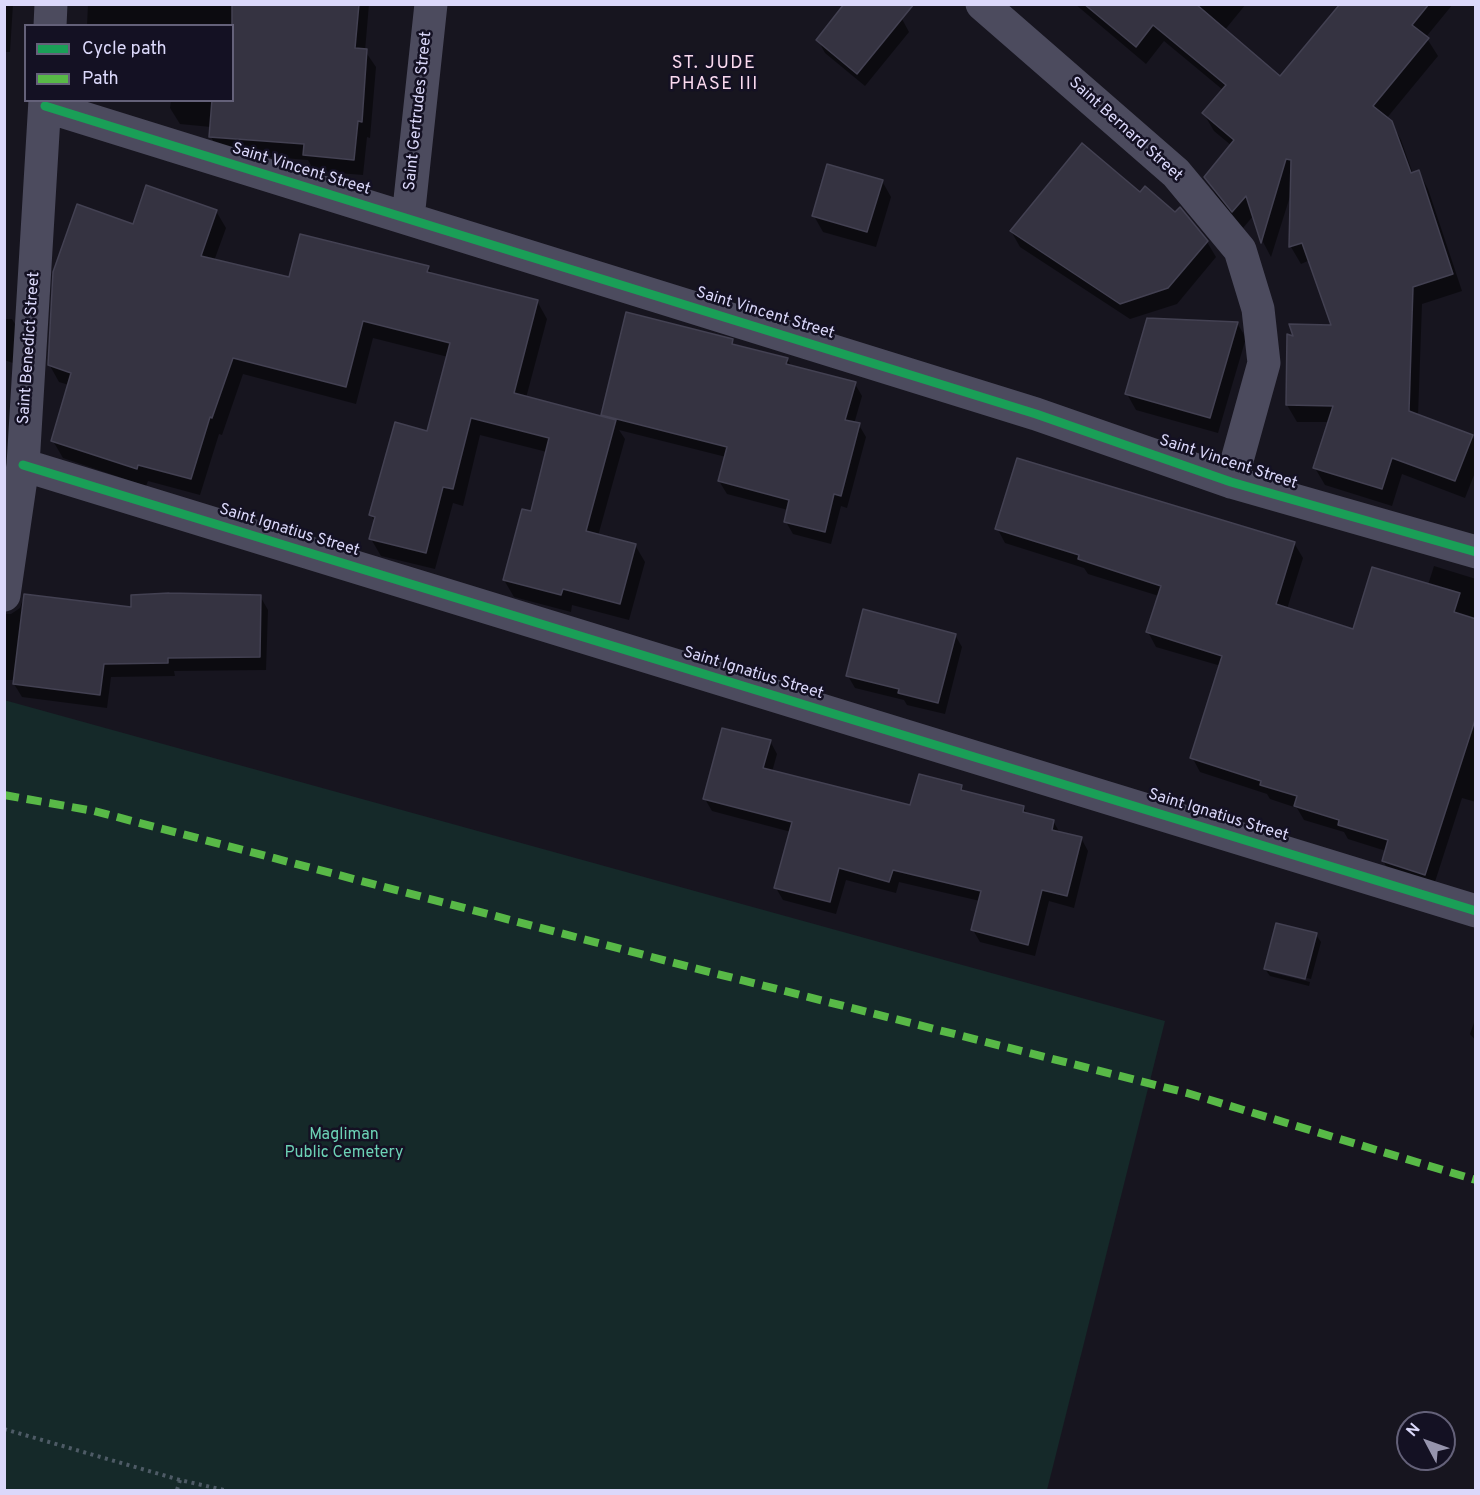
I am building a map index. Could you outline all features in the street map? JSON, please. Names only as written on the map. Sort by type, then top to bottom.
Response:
[{"type":"street","points":[[50,24],[51,4]]},
{"type":"street","name":"Saint Gertrudes Street","points":[[408,218],[431,4]]},
{"type":"street","name":"Saint Bernard Street","points":[[982,4],[1176,172],[1239,250],[1258,309],[1264,363],[1231,482]]},
{"type":"street","name":"Saint Vincent Street","points":[[45,103],[1036,414],[1231,482],[1476,552]]},
{"type":"street","name":"Saint Benedict Street","points":[[4,595],[10,517],[23,465],[45,103]]},
{"type":"street","name":"Saint Ignatius Street","points":[[23,465],[1476,911]]},
{"type":"path","points":[[4,1428],[224,1491]]},
{"type":"path","points":[[177,1491],[180,1480]]},
{"type":"green space","name":"Magliman Public Cemetery","points":[[4,700],[1165,1021],[1047,1490],[5,1490]]},
{"type":"building","points":[[232,4],[359,4],[355,48],[367,49],[362,122],[358,121],[354,160],[303,155],[304,144],[209,137],[212,102],[234,102],[234,24],[232,24]]},
{"type":"building","points":[[844,4],[914,4],[857,74],[816,40]]},
{"type":"building","points":[[1084,4],[1196,4],[1280,76],[1340,4],[1429,4],[1412,25],[1429,38],[1373,106],[1392,121],[1411,173],[1419,170],[1453,274],[1413,287],[1409,411],[1473,435],[1455,481],[1392,458],[1382,489],[1313,468],[1333,406],[1286,405],[1287,334],[1293,336],[1289,324],[1331,325],[1302,243],[1289,247],[1291,160],[1286,159],[1261,243],[1246,196],[1232,212],[1204,177],[1234,140],[1202,113],[1226,85],[1153,25],[1136,47]]},
{"type":"building","points":[[1082,143],[1140,192],[1145,186],[1175,212],[1180,207],[1208,241],[1168,288],[1120,304],[1010,231]]},
{"type":"building","points":[[827,164],[883,180],[867,232],[812,216]]},
{"type":"building","points":[[146,185],[217,210],[201,256],[289,277],[300,234],[429,266],[427,272],[538,300],[514,393],[616,420],[586,531],[636,544],[620,604],[563,589],[561,595],[503,580],[522,509],[531,511],[549,438],[471,418],[453,489],[443,487],[426,553],[369,539],[375,517],[369,515],[395,422],[427,431],[450,343],[363,321],[346,387],[233,358],[212,418],[210,417],[191,479],[138,465],[137,469],[51,441],[71,373],[48,365],[53,272],[77,204],[133,224]]},
{"type":"building","points":[[626,312],[733,339],[732,344],[788,358],[786,364],[856,382],[845,420],[860,423],[841,496],[834,494],[825,532],[784,522],[789,500],[718,481],[727,447],[601,415]]},
{"type":"building","points":[[1147,318],[1238,322],[1210,418],[1125,394]]},
{"type":"building","points":[[1017,458],[1295,542],[1276,604],[1353,629],[1372,567],[1460,593],[1454,612],[1476,619],[1476,717],[1425,875],[1382,861],[1388,840],[1338,825],[1339,820],[1294,806],[1297,796],[1260,785],[1261,781],[1190,758],[1222,656],[1146,632],[1161,586],[1078,559],[1079,555],[995,529]]},
{"type":"building","points":[[169,593],[261,595],[260,657],[168,658],[168,663],[104,664],[100,695],[13,684],[24,594],[131,607],[131,595]]},
{"type":"building","points":[[863,609],[956,634],[938,703],[898,693],[899,689],[846,676]]},
{"type":"building","points":[[722,728],[771,740],[763,768],[910,805],[919,774],[962,785],[961,790],[1024,806],[1023,812],[1054,820],[1052,830],[1082,837],[1067,896],[1042,890],[1028,945],[971,930],[981,891],[893,870],[889,882],[839,868],[830,902],[774,888],[792,822],[703,799]]},
{"type":"building","points":[[1276,923],[1317,933],[1305,979],[1264,969]]},
{"type":"marked path","points":[[4,795],[94,811],[690,967],[1187,1093],[1476,1180]]},
{"type":"cycle path","points":[[45,106],[1036,414],[1231,482],[1476,552]]},
{"type":"cycle path","points":[[23,465],[1476,911]]},
{"type":"district","name":"ST. JUDE PHASE III","points":[[714,74]]}]
